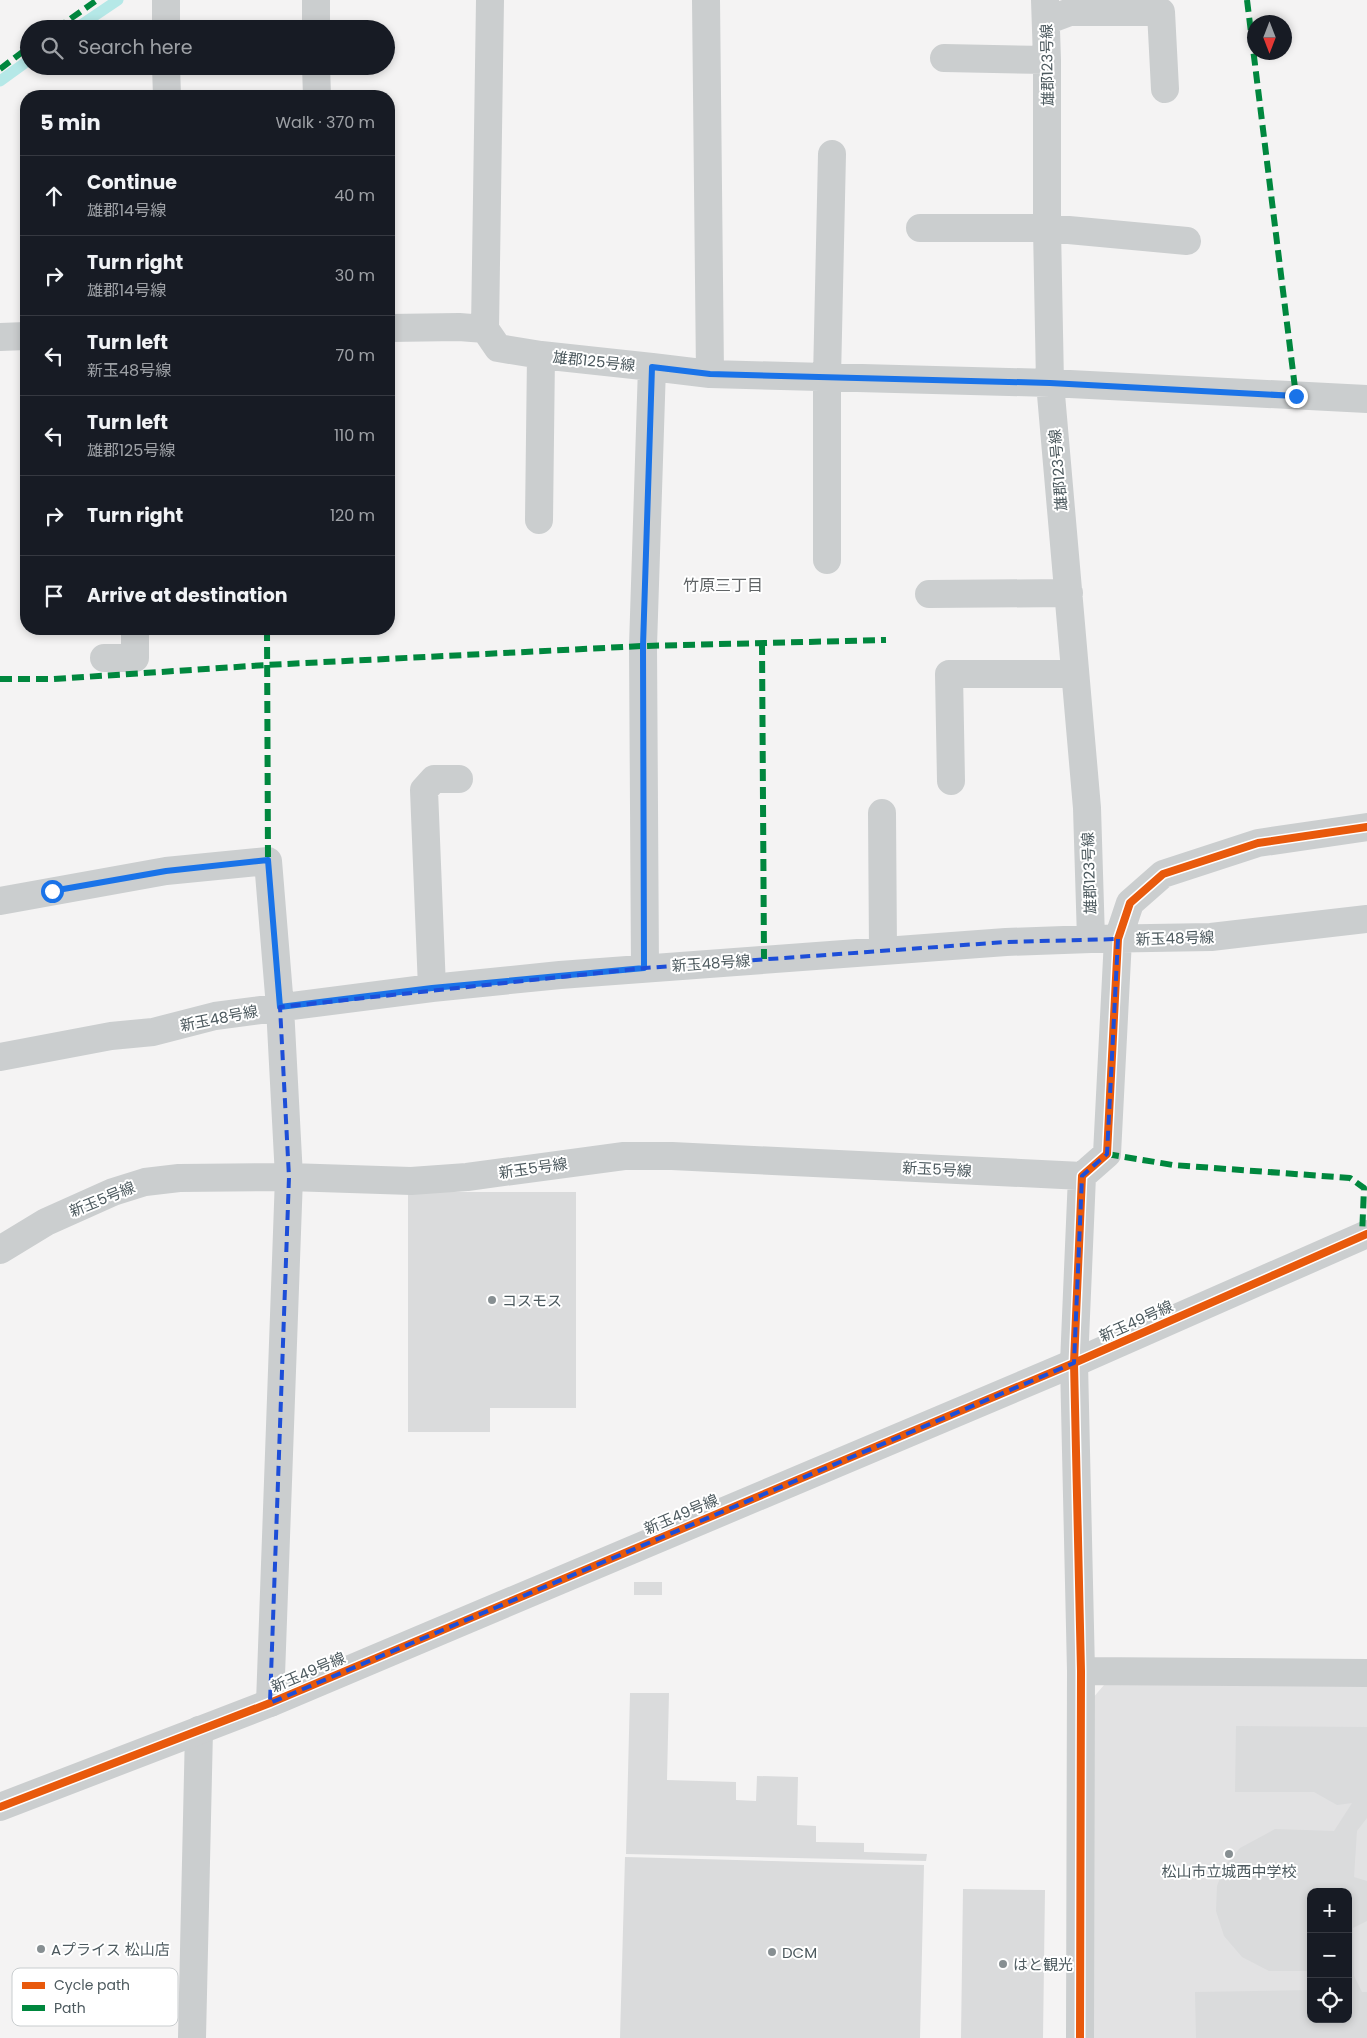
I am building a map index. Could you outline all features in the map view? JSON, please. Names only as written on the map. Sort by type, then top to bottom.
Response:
[{"type":"street","points":[[166,0],[166,20]]},
{"type":"street","points":[[316,0],[316,20]]},
{"type":"street","points":[[395,328],[459,327],[484,329],[490,0]]},
{"type":"street","points":[[706,0],[710,374]]},
{"type":"street","points":[[1046,11],[1161,12],[1165,89]]},
{"type":"street","name":"雄郡123号線","points":[[1046,11],[1050,383],[1087,808],[1091,939]]},
{"type":"street","points":[[944,58],[1047,60]]},
{"type":"street","points":[[166,75],[167,90]]},
{"type":"street","points":[[316,75],[316,90]]},
{"type":"street","points":[[827,560],[827,378],[832,154]]},
{"type":"street","points":[[920,228],[1047,228],[1187,241]]},
{"type":"street","name":"雄郡125号線","points":[[484,329],[498,348],[541,355],[652,367],[643,646],[644,968]]},
{"type":"street","points":[[0,337],[20,336]]},
{"type":"street","points":[[539,520],[541,355]]},
{"type":"street","points":[[652,367],[710,374],[1050,383],[1367,399]]},
{"type":"street","points":[[929,594],[1069,593]]},
{"type":"street","points":[[104,658],[135,658],[135,635]]},
{"type":"street","points":[[951,781],[949,674],[1076,674]]},
{"type":"street","points":[[432,988],[424,790],[434,779],[459,779]]},
{"type":"street","points":[[882,813],[883,951]]},
{"type":"street","points":[[1080,2038],[1081,1671],[1074,1363],[1082,1176],[1107,1154],[1118,939],[1130,902],[1163,874],[1258,843],[1367,827]]},
{"type":"street","points":[[0,901],[166,871],[268,860],[280,1007],[289,1177],[270,1703]]},
{"type":"street","name":"新玉48号線","points":[[0,1056],[111,1036],[153,1032],[214,1016],[432,988],[644,968],[1006,942],[1211,938],[1367,919]]},
{"type":"street","name":"新玉5号線","points":[[0,1250],[46,1222],[113,1192],[145,1182],[179,1178],[289,1177],[411,1181],[467,1177],[624,1156],[672,1156],[1082,1176]]},
{"type":"street","name":"新玉49号線","points":[[0,1807],[270,1703],[1074,1363],[1367,1234]]},
{"type":"street","points":[[1081,1671],[1367,1673]]},
{"type":"street","points":[[192,2038],[199,1730]]},
{"type":"highlighted area","points":[[1118,939],[1107,1154],[1082,1176],[1074,1363],[270,1703],[289,1177],[280,1007],[645,968],[1006,942]]},
{"type":"shaded area","name":"松山市立城西中学校","points":[[1110,1678],[1367,1682],[1367,2038],[1089,2038],[1092,1699]]},
{"type":"building","name":"コスモス","points":[[408,1192],[576,1192],[576,1408],[490,1408],[490,1432],[408,1432]]},
{"type":"building","points":[[634,1582],[662,1582],[662,1595],[634,1595]]},
{"type":"building","points":[[630,1693],[669,1693],[667,1780],[736,1782],[736,1800],[756,1801],[757,1776],[798,1777],[797,1825],[816,1826],[816,1842],[864,1843],[864,1852],[927,1854],[926,1861],[626,1854]]},
{"type":"building","points":[[1236,1726],[1367,1727],[1367,1818],[1357,1831],[1354,1877],[1367,1881],[1367,1921],[1353,1928],[1354,1976],[1362,1992],[1367,1992],[1367,2038],[1196,2038],[1195,1992],[1307,1990],[1307,2023],[1352,2023],[1352,1888],[1307,1888],[1307,1971],[1269,1971],[1242,1957],[1224,1936],[1216,1911],[1217,1886],[1225,1865],[1240,1848],[1275,1829],[1334,1831],[1352,1803],[1337,1805],[1314,1792],[1235,1792]]},
{"type":"building","name":"DCM","points":[[625,1857],[924,1865],[920,2038],[620,2038]]},
{"type":"building","name":"はと観光","points":[[963,1889],[1045,1890],[1043,2038],[961,2038]]},
{"type":"waterway","points":[[88,20],[118,0]]},
{"type":"waterway","points":[[0,81],[20,67]]},
{"type":"marked path","points":[[69,20],[97,0]]},
{"type":"marked path","points":[[1247,0],[1296,396]]},
{"type":"marked path","points":[[0,69],[20,54]]},
{"type":"marked path","points":[[267,635],[268,861]]},
{"type":"marked path","points":[[0,679],[54,679],[266,665],[643,646],[886,640]]},
{"type":"marked path","points":[[762,643],[764,959]]},
{"type":"marked path","points":[[1107,1154],[1173,1165],[1350,1178],[1364,1188],[1362,1236]]},
{"type":"cycle path","points":[[1080,2038],[1081,1671],[1074,1363],[1082,1176],[1107,1154],[1118,939],[1130,903],[1163,874],[1258,843],[1367,827]]},
{"type":"cycle path","points":[[0,1807],[270,1703],[1074,1363],[1367,1234]]},
{"type":"place","name":"コスモス","points":[[492,1300]]},
{"type":"place","name":"松山市立城西中学校","points":[[1229,1854]]},
{"type":"place","name":"Aプライス 松山店","points":[[41,1949]]},
{"type":"place","name":"DCM","points":[[772,1952]]},
{"type":"place","name":"はと観光","points":[[1003,1964]]},
{"type":"district","name":"竹原三丁目","points":[[723,585]]},
{"type":"route","points":[[52,891],[166,871],[268,860],[280,1007],[432,988],[644,968],[643,646],[652,367],[710,374],[1050,383],[1296,396]]}]
